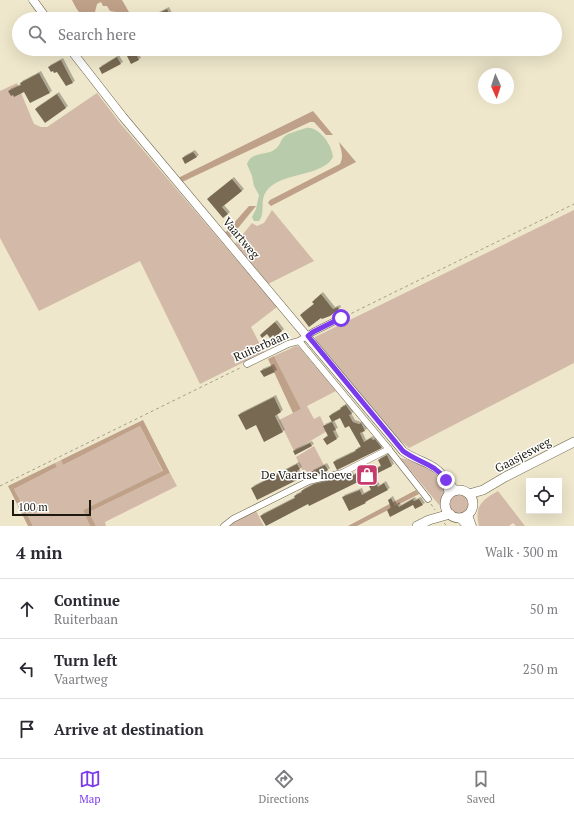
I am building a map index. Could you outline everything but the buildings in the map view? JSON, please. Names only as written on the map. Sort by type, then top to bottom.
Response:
[{"type":"main road","name":"Gaasjesweg","points":[[471,498],[506,477],[574,442]]},
{"type":"main road","points":[[463,491],[471,498],[472,509],[464,517],[456,518],[448,510],[446,502],[453,493],[463,491]]},
{"type":"main road","points":[[417,526],[448,510]]},
{"type":"street","points":[[33,0],[42,12]]},
{"type":"street","name":"Vaartweg","points":[[75,56],[123,117],[403,451],[432,466],[440,472],[453,493]]},
{"type":"street","name":"Ruiterbaan","points":[[247,364],[288,344],[299,341],[341,318]]},
{"type":"street","points":[[299,341],[388,448],[428,499]]},
{"type":"street","points":[[224,526],[233,519],[308,481],[342,473],[388,448],[395,441]]},
{"type":"street","points":[[464,517],[467,526]]},
{"type":"street","points":[[464,517],[472,526]]},
{"type":"path","points":[[341,318],[574,204]]},
{"type":"path","name":"Ruiterbaan","points":[[0,486],[247,364]]},
{"type":"shaded area","points":[[72,0],[122,0],[129,12],[110,11],[107,6],[103,6],[101,2],[97,4],[95,12],[79,12]]},
{"type":"shaded area","points":[[17,83],[34,124],[41,127],[47,127],[97,93],[120,123],[277,307],[251,327],[264,352],[200,384],[140,261],[39,311],[0,238],[0,91]]},
{"type":"shaded area","points":[[313,111],[333,135],[326,135],[314,122],[310,122],[182,182],[178,178]]},
{"type":"shaded area","points":[[306,128],[316,130],[324,137],[330,147],[333,157],[321,168],[277,182],[270,187],[264,196],[261,217],[259,221],[254,221],[252,217],[256,209],[259,195],[254,186],[247,164],[249,160],[254,156],[276,149],[283,138],[287,135]]},
{"type":"shaded area","points":[[339,142],[356,162],[271,206],[268,203],[270,200],[340,164],[342,156]]},
{"type":"shaded area","points":[[249,206],[256,206],[230,238],[225,233]]},
{"type":"shaded area","points":[[272,210],[314,261],[268,284],[235,244],[252,223],[257,226],[264,223]]},
{"type":"shaded area","points":[[574,210],[574,363],[409,448],[396,437],[316,341],[315,337]]},
{"type":"shaded area","points":[[296,346],[299,347],[336,391],[307,406],[314,419],[320,416],[327,431],[294,451],[279,420],[301,409],[274,356]]},
{"type":"shaded area","points":[[274,356],[301,409],[293,413],[268,359]]},
{"type":"shaded area","points":[[143,420],[170,473],[89,512],[96,526],[90,526],[83,510],[163,471],[140,426],[63,465],[61,460]]},
{"type":"shaded area","points":[[140,426],[163,472],[83,510],[90,526],[33,526],[14,489],[57,467],[55,463],[61,460],[63,465]]},
{"type":"shaded area","points":[[314,446],[325,467],[305,476],[296,457]]},
{"type":"shaded area","points":[[400,458],[421,464],[438,477],[446,491],[446,496],[440,506]]},
{"type":"shaded area","points":[[55,463],[57,467],[14,489],[33,526],[28,526],[8,486]]},
{"type":"shaded area","points":[[170,473],[177,486],[105,522],[106,526],[96,526],[89,512]]},
{"type":"shaded area","points":[[416,490],[419,494],[357,526],[348,526]]},
{"type":"shaded area","points":[[498,491],[525,526],[516,526],[513,523],[509,526],[479,526],[478,513],[481,504],[488,497]]},
{"type":"shaded area","points":[[459,495],[466,498],[469,505],[466,512],[459,515],[452,512],[449,505],[452,498]]},
{"type":"shaded area","points":[[256,511],[264,526],[228,526],[230,523]]},
{"type":"place","name":"De Vaartse hoeve","points":[[367,475]]},
{"type":"route","points":[[341,318],[308,336],[403,451],[432,466],[440,472],[446,480]]}]
